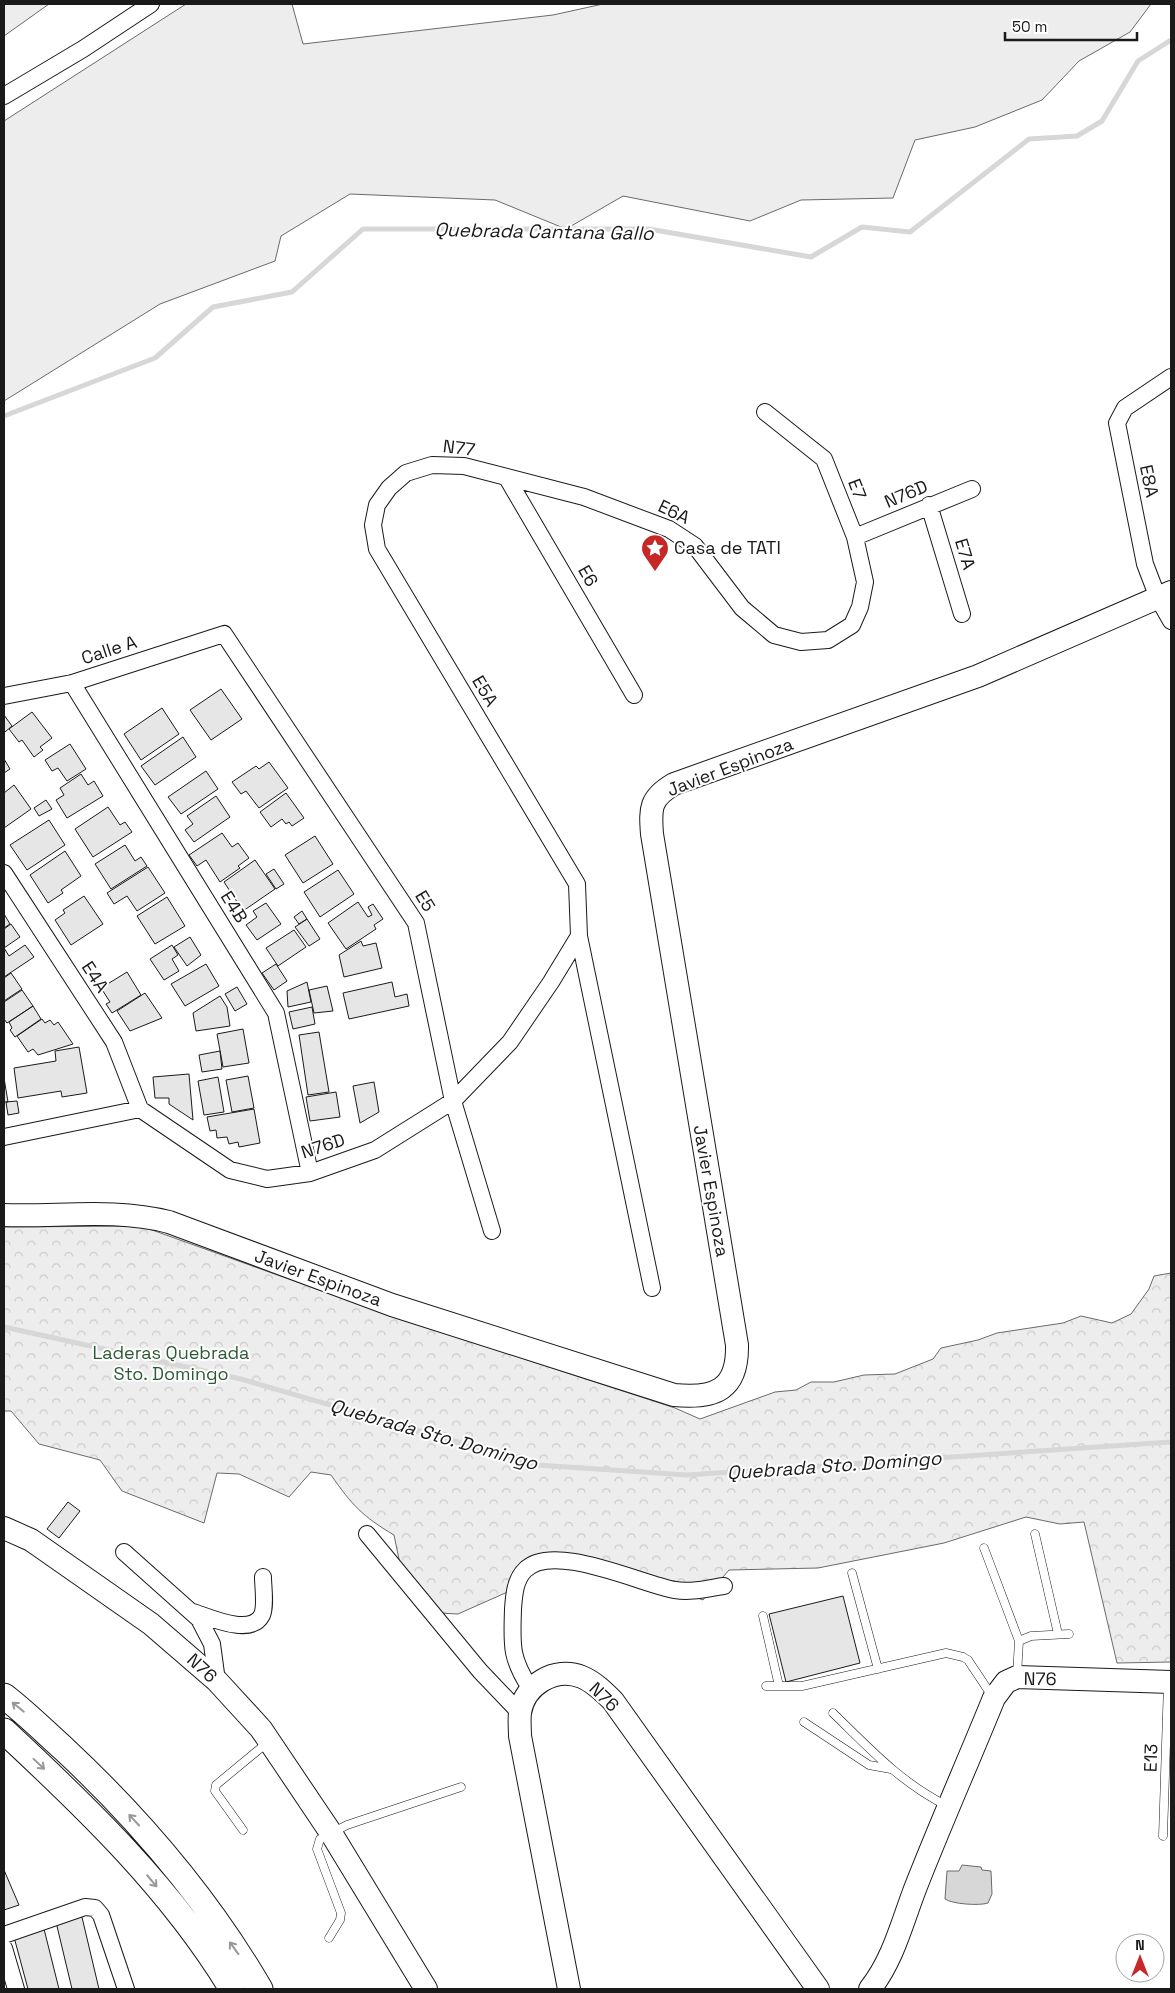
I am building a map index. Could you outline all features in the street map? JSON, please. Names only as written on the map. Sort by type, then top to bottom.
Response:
[{"type":"main road","points":[[4,1696],[90,1773],[154,1841],[242,1958],[260,1989]]},
{"type":"main road","points":[[4,1731],[69,1791],[134,1858],[177,1910],[232,1989]]},
{"type":"street","points":[[4,96],[84,49],[151,4]]},
{"type":"street","name":"E8A","points":[[1169,384],[1125,408],[1118,418],[1118,432],[1145,560],[1164,595],[1171,621]]},
{"type":"street","name":"E7","points":[[765,412],[824,459],[855,537],[866,582],[860,607]]},
{"type":"street","name":"N77","points":[[406,473],[432,465],[464,466],[507,478]]},
{"type":"street","name":"E5A","points":[[406,473],[390,488],[377,505],[373,525],[377,549],[578,884],[579,936],[652,1288]]},
{"type":"street","name":"E6A","points":[[507,478],[584,497],[669,529],[695,546],[742,608],[774,635],[801,642],[828,640],[852,625],[860,607]]},
{"type":"street","name":"E6","points":[[507,478],[634,695]]},
{"type":"street","name":"N76D","points":[[855,537],[972,488]]},
{"type":"street","name":"E7A","points":[[930,505],[962,614]]},
{"type":"street","name":"Javier Espinoza","points":[[4,1214],[125,1215],[148,1217],[178,1226],[392,1305],[674,1395],[695,1398],[709,1395],[725,1387],[734,1375],[738,1360],[737,1345],[652,834],[650,816],[655,799],[674,784],[978,676],[1164,595]]},
{"type":"street","name":"Calle A","points":[[4,696],[72,683],[224,634]]},
{"type":"street","name":"E5","points":[[224,634],[416,923],[453,1101],[492,1231]]},
{"type":"street","name":"E4B","points":[[72,683],[276,1013],[310,1173]]},
{"type":"street","name":"E4A","points":[[4,873],[114,1042],[140,1109]]},
{"type":"street","name":"N76D","points":[[140,1109],[230,1170],[267,1179],[310,1173],[375,1150],[453,1101],[510,1042],[552,982],[579,936]]},
{"type":"street","points":[[4,1137],[140,1109]]},
{"type":"street","name":"N76","points":[[4,1528],[31,1540],[151,1624],[217,1681],[261,1729],[331,1833],[426,1989]]},
{"type":"street","points":[[367,1534],[480,1671],[520,1713]]},
{"type":"street","points":[[124,1552],[193,1612],[212,1644],[217,1681]]},
{"type":"street","points":[[569,1989],[522,1750],[520,1713],[530,1688],[516,1667],[512,1645],[514,1594],[518,1579],[526,1568],[537,1563],[573,1562],[615,1571],[686,1592],[724,1586]]},
{"type":"street","points":[[193,1612],[234,1625],[250,1624],[262,1615],[264,1576]]},
{"type":"street","name":"N76","points":[[530,1688],[548,1676],[559,1674],[582,1677],[600,1688],[613,1701],[818,1989]]},
{"type":"street","name":"N76","points":[[870,1989],[882,1973],[893,1948],[994,1698],[1006,1682],[1016,1677],[1170,1682]]},
{"type":"street","points":[[4,1935],[85,1908],[95,1908],[101,1915],[126,1989]]},
{"type":"street","points":[[4,1948],[16,1989]]},
{"type":"lane","points":[[1035,1534],[1058,1634]]},
{"type":"lane","points":[[984,1548],[1019,1641],[1016,1677]]},
{"type":"lane","points":[[852,1573],[878,1669]]},
{"type":"lane","points":[[763,1616],[779,1686]]},
{"type":"lane","points":[[1019,1641],[1031,1636],[1069,1634]]},
{"type":"lane","points":[[766,1686],[802,1686],[946,1653],[956,1654],[968,1660],[994,1698]]},
{"type":"lane","name":"E13","points":[[1163,1836],[1170,1682]]},
{"type":"lane","points":[[833,1713],[891,1769],[920,1792],[949,1807]]},
{"type":"lane","points":[[804,1722],[869,1765],[891,1769]]},
{"type":"lane","points":[[243,1830],[215,1790],[216,1785],[270,1741]]},
{"type":"lane","points":[[329,1938],[340,1920],[341,1913],[317,1849],[317,1843],[320,1839],[347,1825],[461,1787]]},
{"type":"shaded area","points":[[4,4],[49,4],[4,36]]},
{"type":"shaded area","points":[[186,4],[292,4],[303,44],[553,15],[603,4],[1151,4],[1130,32],[1079,61],[1042,100],[975,127],[915,140],[893,198],[801,200],[750,221],[623,196],[566,229],[495,200],[350,194],[281,236],[275,261],[160,304],[4,401],[4,121]]},
{"type":"shaded area","points":[[962,1865],[981,1867],[982,1870],[991,1871],[992,1894],[988,1903],[966,1904],[945,1899],[947,1871],[959,1871]]},
{"type":"green space","name":"Laderas Quebrada Sto. Domingo","points":[[141,1226],[389,1315],[675,1408],[700,1419],[775,1392],[796,1390],[811,1382],[834,1382],[864,1375],[895,1374],[933,1359],[941,1348],[978,1340],[997,1333],[1063,1323],[1081,1316],[1112,1323],[1131,1314],[1149,1289],[1154,1276],[1171,1273],[1171,1662],[1117,1663],[1084,1522],[1060,1524],[1026,1517],[944,1543],[818,1568],[729,1570],[703,1600],[625,1572],[536,1560],[512,1590],[458,1614],[438,1613],[401,1569],[394,1535],[358,1509],[331,1475],[311,1472],[289,1497],[239,1474],[217,1473],[204,1523],[122,1491],[100,1460],[39,1444],[11,1411],[4,1411],[4,1227]]},
{"type":"building","points":[[221,689],[242,719],[211,740],[190,710]]},
{"type":"building","points":[[162,708],[179,734],[141,760],[124,734]]},
{"type":"building","points":[[32,712],[52,738],[40,747],[43,750],[34,757],[22,740],[19,742],[9,729]]},
{"type":"building","points":[[4,715],[12,726],[5,732],[4,731]]},
{"type":"building","points":[[183,737],[196,757],[155,785],[141,766]]},
{"type":"building","points":[[70,744],[86,769],[67,781],[58,768],[52,771],[45,760]]},
{"type":"building","points":[[4,759],[10,769],[4,773]]},
{"type":"building","points":[[269,762],[288,788],[259,808],[246,791],[241,794],[232,782],[256,766],[259,769]]},
{"type":"building","points":[[206,771],[218,789],[181,814],[168,797]]},
{"type":"building","points":[[81,774],[88,785],[94,781],[103,796],[67,818],[56,800],[64,795],[60,788]]},
{"type":"building","points":[[14,785],[31,809],[4,828],[4,793]]},
{"type":"building","points":[[286,793],[304,818],[292,826],[289,822],[286,824],[282,819],[271,827],[260,812]]},
{"type":"building","points":[[216,796],[230,817],[194,842],[185,830],[193,824],[187,816]]},
{"type":"building","points":[[46,800],[52,809],[39,816],[34,808]]},
{"type":"building","points":[[108,807],[120,825],[125,822],[132,832],[93,857],[75,829]]},
{"type":"building","points":[[49,820],[65,845],[27,870],[10,845]]},
{"type":"building","points":[[222,833],[232,847],[238,843],[249,858],[238,866],[240,868],[220,882],[206,860],[197,866],[189,855]]},
{"type":"building","points":[[315,836],[333,864],[303,883],[285,855]]},
{"type":"building","points":[[125,845],[135,861],[141,857],[147,866],[111,889],[95,864]]},
{"type":"building","points":[[65,851],[81,876],[61,890],[63,893],[48,903],[30,875]]},
{"type":"building","points":[[255,860],[275,889],[243,911],[224,882]]},
{"type":"building","points":[[148,867],[165,893],[137,911],[127,896],[114,904],[107,893]]},
{"type":"building","points":[[274,869],[284,884],[276,889],[266,874]]},
{"type":"building","points":[[338,870],[354,894],[320,917],[304,892]]},
{"type":"building","points":[[84,896],[103,924],[71,945],[55,920],[65,913],[63,910]]},
{"type":"building","points":[[167,897],[185,926],[155,944],[137,916]]},
{"type":"building","points":[[358,902],[368,917],[372,915],[368,907],[373,904],[383,919],[374,925],[376,929],[346,949],[328,923]]},
{"type":"building","points":[[266,903],[281,924],[257,940],[246,925],[257,917],[253,911]]},
{"type":"building","points":[[302,911],[307,919],[299,924],[294,917]]},
{"type":"building","points":[[4,914],[10,924],[4,928]]},
{"type":"building","points":[[307,919],[320,939],[309,946],[295,927]]},
{"type":"building","points":[[11,924],[20,937],[4,948],[4,929]]},
{"type":"building","points":[[294,930],[306,947],[278,966],[266,948]]},
{"type":"building","points":[[190,937],[201,955],[187,966],[174,947]]},
{"type":"building","points":[[361,941],[363,946],[376,943],[382,968],[344,977],[339,955]]},
{"type":"building","points":[[25,945],[34,957],[4,977],[4,948],[9,956]]},
{"type":"building","points":[[172,945],[178,955],[172,959],[179,971],[164,980],[150,959]]},
{"type":"building","points":[[206,964],[219,986],[185,1006],[171,984]]},
{"type":"building","points":[[276,964],[287,981],[274,990],[262,973]]},
{"type":"building","points":[[127,972],[141,995],[112,1013],[106,1004],[110,1002],[101,988]]},
{"type":"building","points":[[11,973],[22,989],[4,1001],[4,978]]},
{"type":"building","points":[[307,982],[311,1002],[288,1007],[287,991]]},
{"type":"building","points":[[392,982],[395,997],[407,994],[409,1006],[349,1019],[343,993]]},
{"type":"building","points":[[327,986],[333,1011],[314,1013],[309,990]]},
{"type":"building","points":[[237,987],[247,1004],[235,1011],[225,994]]},
{"type":"building","points":[[22,990],[33,1006],[7,1023],[4,1019],[4,1002]]},
{"type":"building","points":[[145,993],[162,1018],[130,1031],[117,1011]]},
{"type":"building","points":[[220,996],[227,1007],[230,1026],[196,1031],[193,1013]]},
{"type":"building","points":[[33,1006],[41,1019],[15,1037],[10,1030],[12,1028],[9,1022]]},
{"type":"building","points":[[312,1007],[315,1024],[293,1029],[289,1012]]},
{"type":"building","points":[[42,1019],[45,1023],[50,1020],[54,1025],[58,1022],[73,1044],[38,1055],[33,1049],[28,1052],[17,1036]]},
{"type":"building","points":[[243,1029],[249,1063],[223,1067],[217,1034]]},
{"type":"building","points":[[319,1032],[329,1092],[308,1095],[299,1035]]},
{"type":"building","points":[[79,1047],[87,1093],[62,1097],[61,1091],[18,1098],[14,1068],[56,1061],[55,1051]]},
{"type":"building","points":[[220,1051],[222,1069],[202,1072],[199,1055]]},
{"type":"building","points":[[189,1074],[193,1120],[169,1104],[169,1098],[155,1098],[153,1077]]},
{"type":"building","points":[[248,1076],[254,1108],[232,1112],[226,1080]]},
{"type":"building","points":[[218,1077],[224,1112],[204,1115],[198,1081]]},
{"type":"building","points":[[4,1078],[8,1102],[4,1102]]},
{"type":"building","points":[[374,1082],[379,1112],[360,1123],[353,1086]]},
{"type":"building","points":[[336,1092],[340,1117],[310,1121],[306,1097]]},
{"type":"building","points":[[17,1101],[19,1113],[8,1115],[6,1102]]},
{"type":"building","points":[[254,1109],[260,1143],[239,1147],[238,1142],[229,1144],[227,1137],[217,1138],[216,1130],[210,1131],[207,1117]]},
{"type":"building","points":[[68,1502],[80,1511],[59,1538],[47,1529]]},
{"type":"building","points":[[843,1596],[860,1663],[786,1682],[769,1614]]},
{"type":"building","points":[[4,1870],[19,1905],[4,1910]]},
{"type":"building","points":[[81,1913],[99,1989],[72,1989],[56,1922]]},
{"type":"building","points":[[43,1925],[59,1989],[28,1989],[14,1937]]},
{"type":"waterway","name":"Quebrada Cantana Gallo","points":[[4,416],[155,358],[213,307],[292,292],[363,229],[649,229],[811,257],[862,227],[910,232],[1029,139],[1077,136],[1102,121],[1138,61],[1171,40]]},
{"type":"waterway","name":"Quebrada Sto. Domingo","points":[[4,1327],[241,1379],[537,1465],[687,1475],[1171,1442]]},
{"type":"place","name":"Casa de TATI","points":[[655,572]]}]
